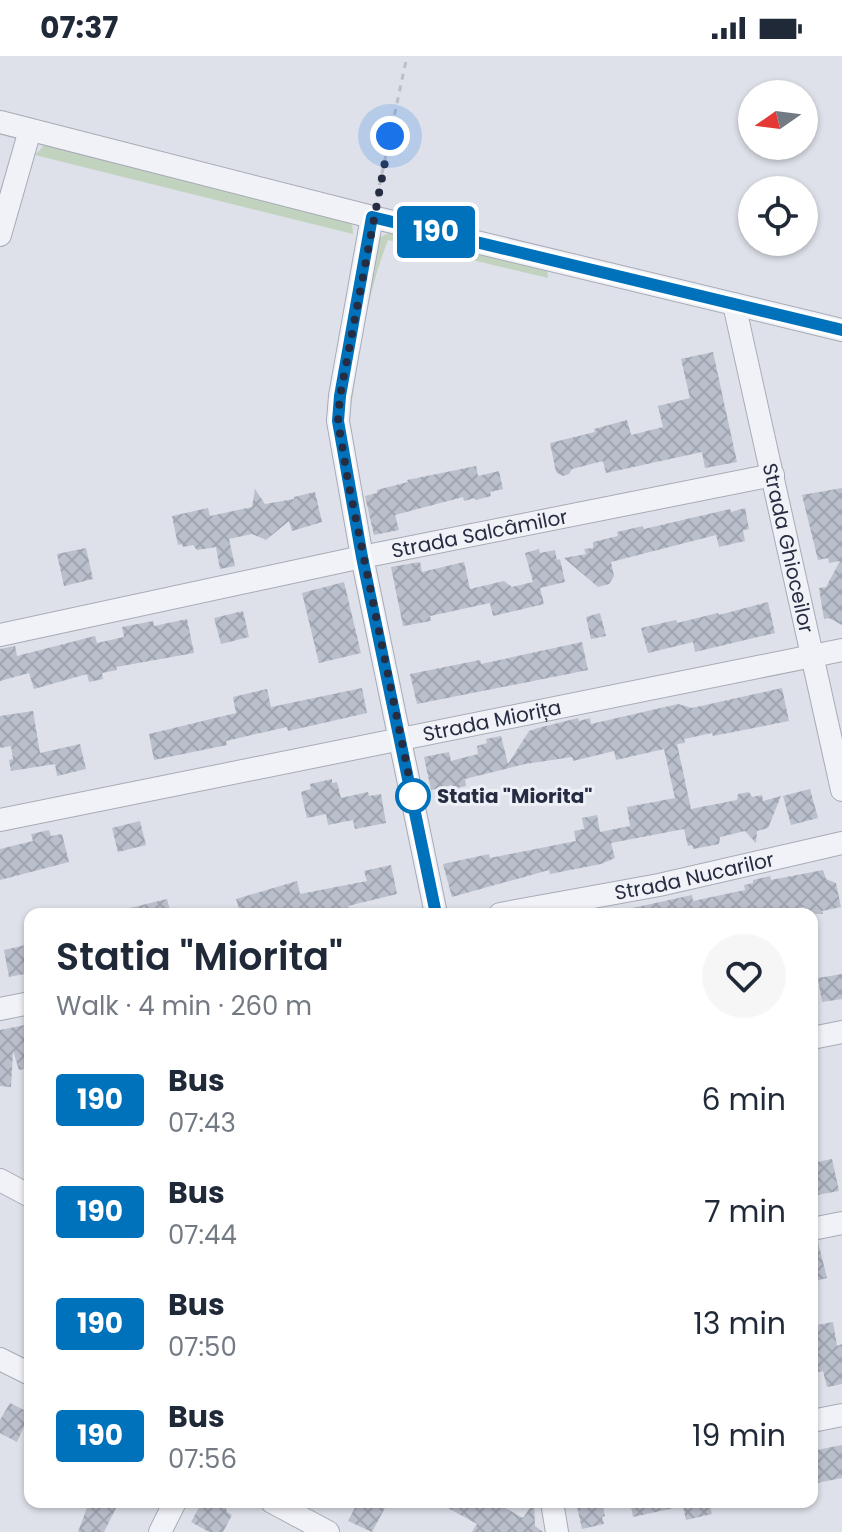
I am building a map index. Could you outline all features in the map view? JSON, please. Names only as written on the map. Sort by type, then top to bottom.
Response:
[{"type":"street","points":[[0,122],[372,217],[842,330]]},
{"type":"street","points":[[0,235],[30,130]]},
{"type":"street","points":[[372,217],[338,421],[362,557],[435,908]]},
{"type":"street","name":"Strada Ghioceilor","points":[[734,304],[842,790]]},
{"type":"street","name":"Strada Salcâmilor","points":[[0,635],[362,557],[773,475]]},
{"type":"street","name":"Strada Miorița","points":[[0,820],[842,650]]},
{"type":"street","name":"Strada Nucarilor","points":[[533,908],[659,885],[842,843]]},
{"type":"street","points":[[0,1009],[24,1004]]},
{"type":"street","points":[[818,1037],[842,1032]]},
{"type":"street","points":[[0,1180],[24,1193]]},
{"type":"street","points":[[818,1228],[842,1223]]},
{"type":"street","points":[[0,1359],[24,1371]]},
{"type":"street","points":[[818,1420],[842,1415]]},
{"type":"street","points":[[160,1532],[172,1508]]},
{"type":"street","points":[[283,1508],[328,1532]]},
{"type":"street","points":[[553,1508],[557,1532]]},
{"type":"path","points":[[372,217],[407,56]]},
{"type":"green space","points":[[46,143],[352,222],[353,234],[35,155]]},
{"type":"green space","points":[[393,231],[547,268],[548,278],[388,240],[369,304],[350,414],[348,411],[370,273],[380,237]]},
{"type":"building","points":[[713,352],[737,462],[705,468],[702,452],[606,473],[603,461],[572,469],[563,476],[556,472],[550,443],[627,420],[631,435],[663,427],[658,406],[690,398],[681,359]]},
{"type":"building","points":[[476,466],[478,476],[499,471],[503,489],[476,500],[464,501],[463,497],[395,515],[399,530],[374,535],[365,496],[407,480]]},
{"type":"building","points":[[842,488],[842,625],[829,618],[824,619],[819,588],[826,587],[840,561],[829,563],[828,558],[818,560],[802,495]]},
{"type":"building","points":[[255,489],[265,504],[315,492],[322,522],[292,531],[289,521],[266,540],[252,534],[229,539],[235,566],[220,569],[216,547],[197,550],[193,545],[178,545],[172,516],[208,508],[210,516],[252,507]]},
{"type":"building","points":[[745,508],[749,529],[743,530],[745,541],[719,547],[716,535],[611,562],[614,576],[609,584],[598,587],[564,558],[586,554],[584,549],[593,548],[593,542],[618,536],[617,532]]},
{"type":"building","points":[[86,548],[93,579],[64,586],[57,554]]},
{"type":"building","points":[[539,549],[540,553],[555,550],[565,582],[540,588],[544,604],[493,616],[490,603],[430,616],[431,621],[403,626],[391,567],[420,562],[422,572],[464,562],[470,589],[504,581],[512,587],[533,582],[525,553]]},
{"type":"building","points":[[344,582],[361,653],[319,663],[302,593]]},
{"type":"building","points":[[768,602],[775,633],[695,652],[693,642],[648,653],[641,628],[719,615]]},
{"type":"building","points":[[243,611],[249,637],[221,644],[214,618]]},
{"type":"building","points":[[600,613],[606,636],[591,639],[586,617]]},
{"type":"building","points":[[187,619],[194,653],[116,667],[117,670],[102,673],[103,679],[89,682],[87,674],[34,689],[29,673],[0,681],[0,649],[15,646],[17,656],[95,636],[97,643],[124,637],[122,627],[153,621],[154,626]]},
{"type":"building","points":[[582,642],[588,670],[417,704],[410,674],[480,660],[481,664]]},
{"type":"building","points":[[362,688],[367,713],[288,731],[287,727],[226,741],[227,745],[154,760],[149,734],[236,713],[233,697],[267,689],[271,707]]},
{"type":"building","points":[[782,688],[789,721],[713,736],[712,733],[684,739],[685,743],[677,744],[691,809],[737,800],[738,794],[749,792],[752,797],[762,795],[763,801],[781,796],[768,828],[757,831],[756,843],[745,831],[720,837],[719,844],[693,849],[692,845],[688,846],[684,829],[611,843],[615,858],[601,864],[550,874],[549,870],[452,897],[443,864],[576,841],[574,831],[584,829],[582,818],[597,815],[600,832],[630,826],[627,807],[675,798],[664,749],[616,760],[614,751],[573,761],[572,757],[525,764],[465,779],[466,786],[452,789],[452,785],[431,790],[424,757],[449,752],[451,761],[478,754],[477,746],[487,743],[486,739],[501,736],[508,764],[529,731],[538,728],[578,718],[579,721],[590,718],[591,724],[678,704],[692,708]]},
{"type":"building","points":[[33,711],[40,753],[80,744],[86,769],[57,776],[55,764],[11,771],[11,746],[0,748],[0,716]]},
{"type":"building","points":[[332,779],[332,783],[337,782],[341,798],[368,792],[369,796],[381,794],[386,823],[355,829],[353,820],[328,825],[326,814],[307,818],[301,792],[311,789],[310,784]]},
{"type":"building","points":[[810,789],[818,818],[791,825],[783,796]]},
{"type":"building","points":[[140,821],[146,845],[118,852],[112,828]]},
{"type":"building","points":[[49,830],[51,836],[62,834],[69,862],[0,880],[0,849],[33,841],[31,834]]},
{"type":"building","points":[[391,865],[397,894],[348,908],[239,908],[236,899],[297,881],[300,894],[367,881],[364,871]]},
{"type":"building","points":[[823,870],[826,879],[836,883],[841,907],[822,911],[823,914],[818,914],[818,908],[804,907],[633,908],[692,895],[693,901],[745,890],[744,885],[753,883],[753,880],[770,876],[771,880]]},
{"type":"building","points":[[167,899],[169,908],[130,908]]},
{"type":"building","points":[[24,945],[24,974],[9,977],[4,950]]},
{"type":"building","points":[[842,974],[842,999],[822,1002],[818,978]]},
{"type":"building","points":[[24,1025],[24,1069],[19,1070],[13,1051],[11,1087],[0,1086],[0,1030]]},
{"type":"building","points":[[832,1159],[839,1191],[818,1195],[818,1162]]},
{"type":"building","points":[[818,1242],[827,1278],[818,1280]]},
{"type":"building","points":[[833,1322],[837,1346],[842,1344],[842,1384],[827,1387],[823,1371],[818,1372],[818,1325]]},
{"type":"building","points":[[10,1403],[24,1410],[24,1426],[17,1442],[0,1433],[0,1420]]},
{"type":"building","points":[[842,1445],[842,1478],[818,1483],[818,1450]]},
{"type":"building","points":[[87,1508],[116,1508],[104,1532],[78,1532]]},
{"type":"building","points":[[199,1508],[226,1508],[232,1515],[223,1532],[209,1532],[191,1522]]},
{"type":"building","points":[[355,1508],[385,1508],[372,1532],[348,1521]]},
{"type":"building","points":[[448,1508],[506,1508],[523,1518],[530,1508],[534,1508],[535,1526],[543,1532],[472,1532],[477,1524]]},
{"type":"building","points":[[577,1508],[603,1508],[604,1524],[582,1529]]},
{"type":"building","points":[[631,1508],[674,1508],[633,1517]]},
{"type":"building","points":[[683,1508],[710,1508],[712,1514],[686,1520]]},
{"type":"bus line","name":"190","points":[[435,908],[362,557],[338,421],[372,217],[842,330]]},
{"type":"place","name":"Statia \"Miorita\"","points":[[413,796]]},
{"type":"route","points":[[390,136],[372,217],[338,421],[362,557],[413,796]]}]
